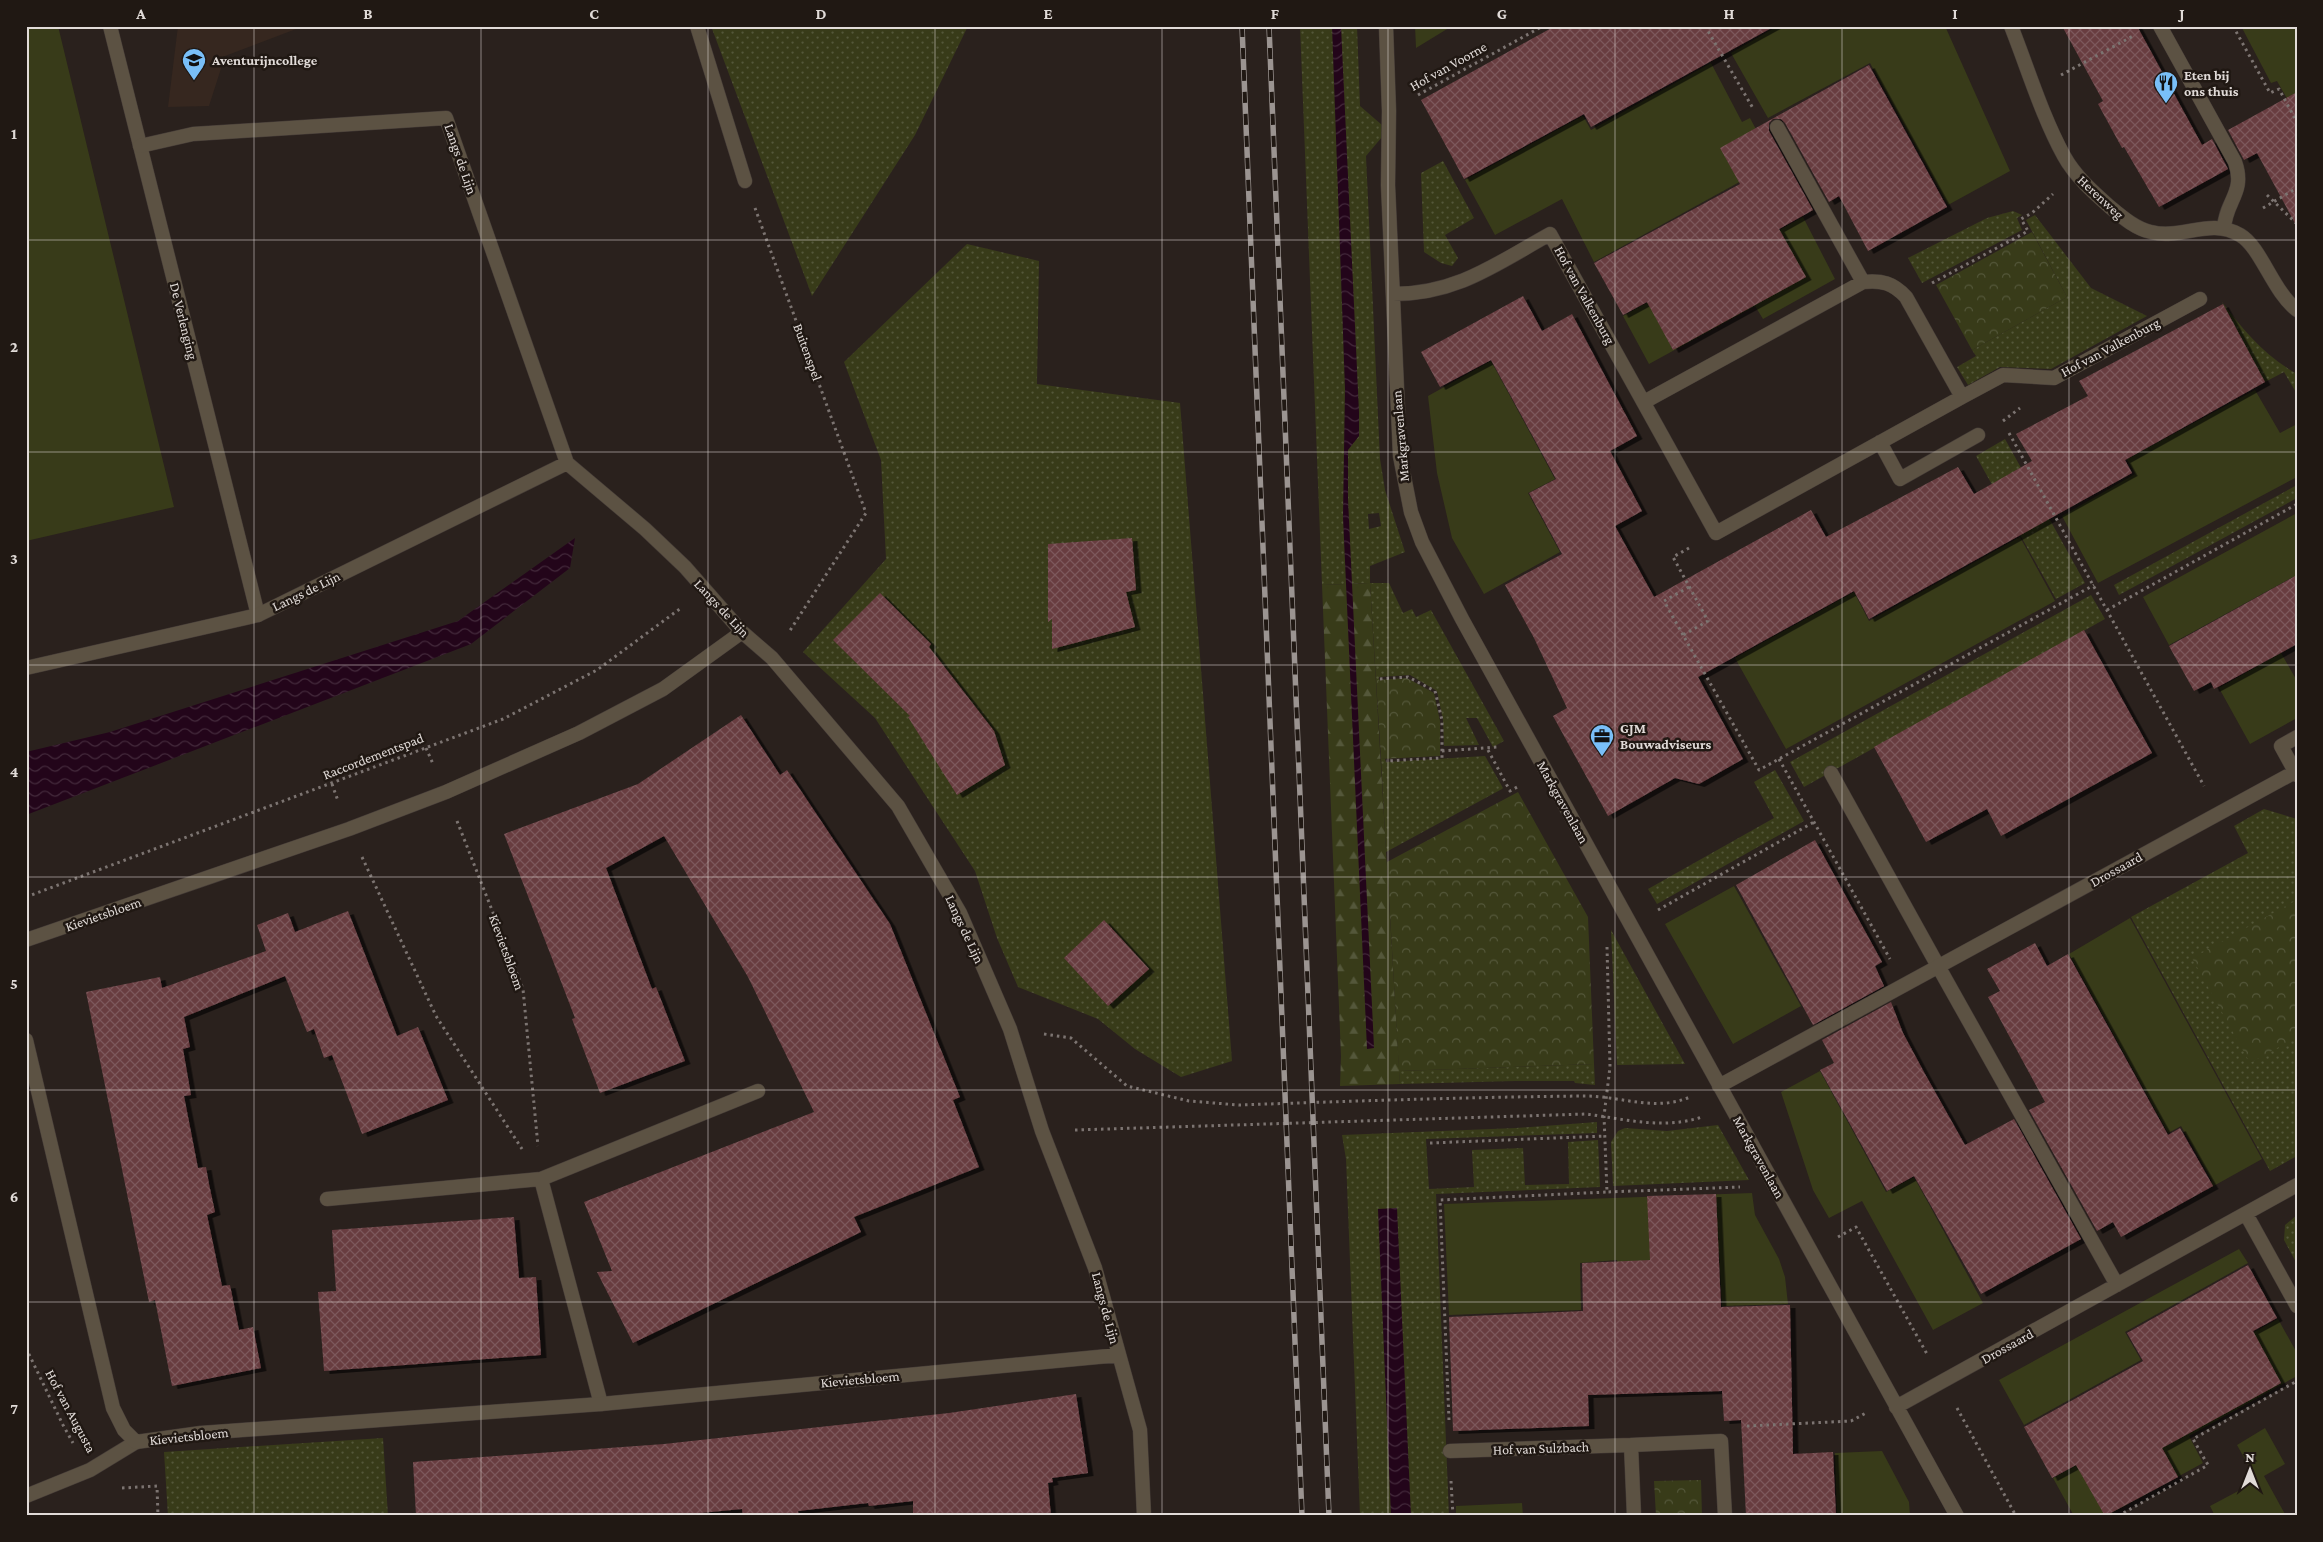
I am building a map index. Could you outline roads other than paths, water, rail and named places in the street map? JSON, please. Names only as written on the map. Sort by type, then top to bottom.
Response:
[{"type":"street","name":"De Verlenging","points":[[110,26],[258,615]]},
{"type":"street","points":[[697,26],[745,181]]},
{"type":"street","name":"Markgravenlaan","points":[[1386,26],[1389,111],[1388,185],[1400,456],[1411,512],[1422,542],[1525,734],[1957,1516]]},
{"type":"street","name":"Herenweg","points":[[2011,26],[2064,157],[2095,193],[2126,221],[2151,232],[2179,234],[2201,227],[2224,229],[2241,235],[2251,245],[2280,293],[2297,310]]},
{"type":"street","points":[[2160,26],[2235,162],[2239,174],[2239,187],[2226,212],[2224,229]]},
{"type":"street","name":"Langs de Lijn","points":[[140,146],[193,134],[446,118],[567,463],[644,529],[684,567],[742,632],[772,658],[898,806],[960,913],[1010,1029],[1042,1131],[1095,1268],[1140,1430],[1144,1516]]},
{"type":"street","points":[[1777,127],[1863,282]]},
{"type":"street","name":"Hof van Valkenburg","points":[[1393,294],[1427,293],[1462,282],[1550,234],[1716,533],[2003,375],[2054,378],[2200,300]]},
{"type":"street","points":[[1644,402],[1863,282],[1878,280],[1896,286],[1906,297],[1962,398]]},
{"type":"street","points":[[1880,442],[1900,478],[1978,435]]},
{"type":"street","name":"Langs de Lijn","points":[[26,668],[258,615],[567,463]]},
{"type":"street","name":"Kievietsbloem","points":[[26,940],[349,829],[446,792],[579,734],[663,688],[742,632]]},
{"type":"street","name":"Drossaard","points":[[1719,1086],[2219,812],[2296,774],[2280,746],[2297,737]]},
{"type":"street","points":[[1831,772],[2117,1285]]},
{"type":"street","name":"Kievietsbloem","points":[[26,1040],[113,1408],[124,1430],[136,1442],[202,1434],[601,1404],[1119,1355]]},
{"type":"street","points":[[327,1199],[541,1179],[758,1091]]},
{"type":"street","points":[[541,1179],[601,1404]]},
{"type":"street","name":"Drossaard","points":[[1894,1403],[1942,1382],[2297,1185]]},
{"type":"street","points":[[2246,1214],[2297,1306]]},
{"type":"street","name":"Hof van Sulzbach","points":[[1450,1451],[1721,1441],[1724,1516]]},
{"type":"street","points":[[26,1496],[90,1470],[136,1442]]},
{"type":"street","points":[[1631,1444],[1634,1516]]},
{"type":"water","points":[[1332,26],[1341,26],[1359,412],[1359,436],[1348,450],[1348,499],[1374,1048],[1367,1049],[1343,517],[1345,389]]},
{"type":"water","points":[[575,538],[570,568],[471,644],[26,815],[26,752],[110,732],[458,621]]},
{"type":"water","points":[[1397,1208],[1411,1516],[1391,1516],[1378,1209]]},
{"type":"railway","points":[[1242,26],[1302,1516]]},
{"type":"railway","points":[[1269,26],[1329,1516]]},
{"type":"place","name":"Aventurijncollege","points":[[194,81]]},
{"type":"place","name":"Eten bij ons thuis","points":[[2166,104]]},
{"type":"place","name":"GJM Bouwadviseurs","points":[[1602,757]]}]
